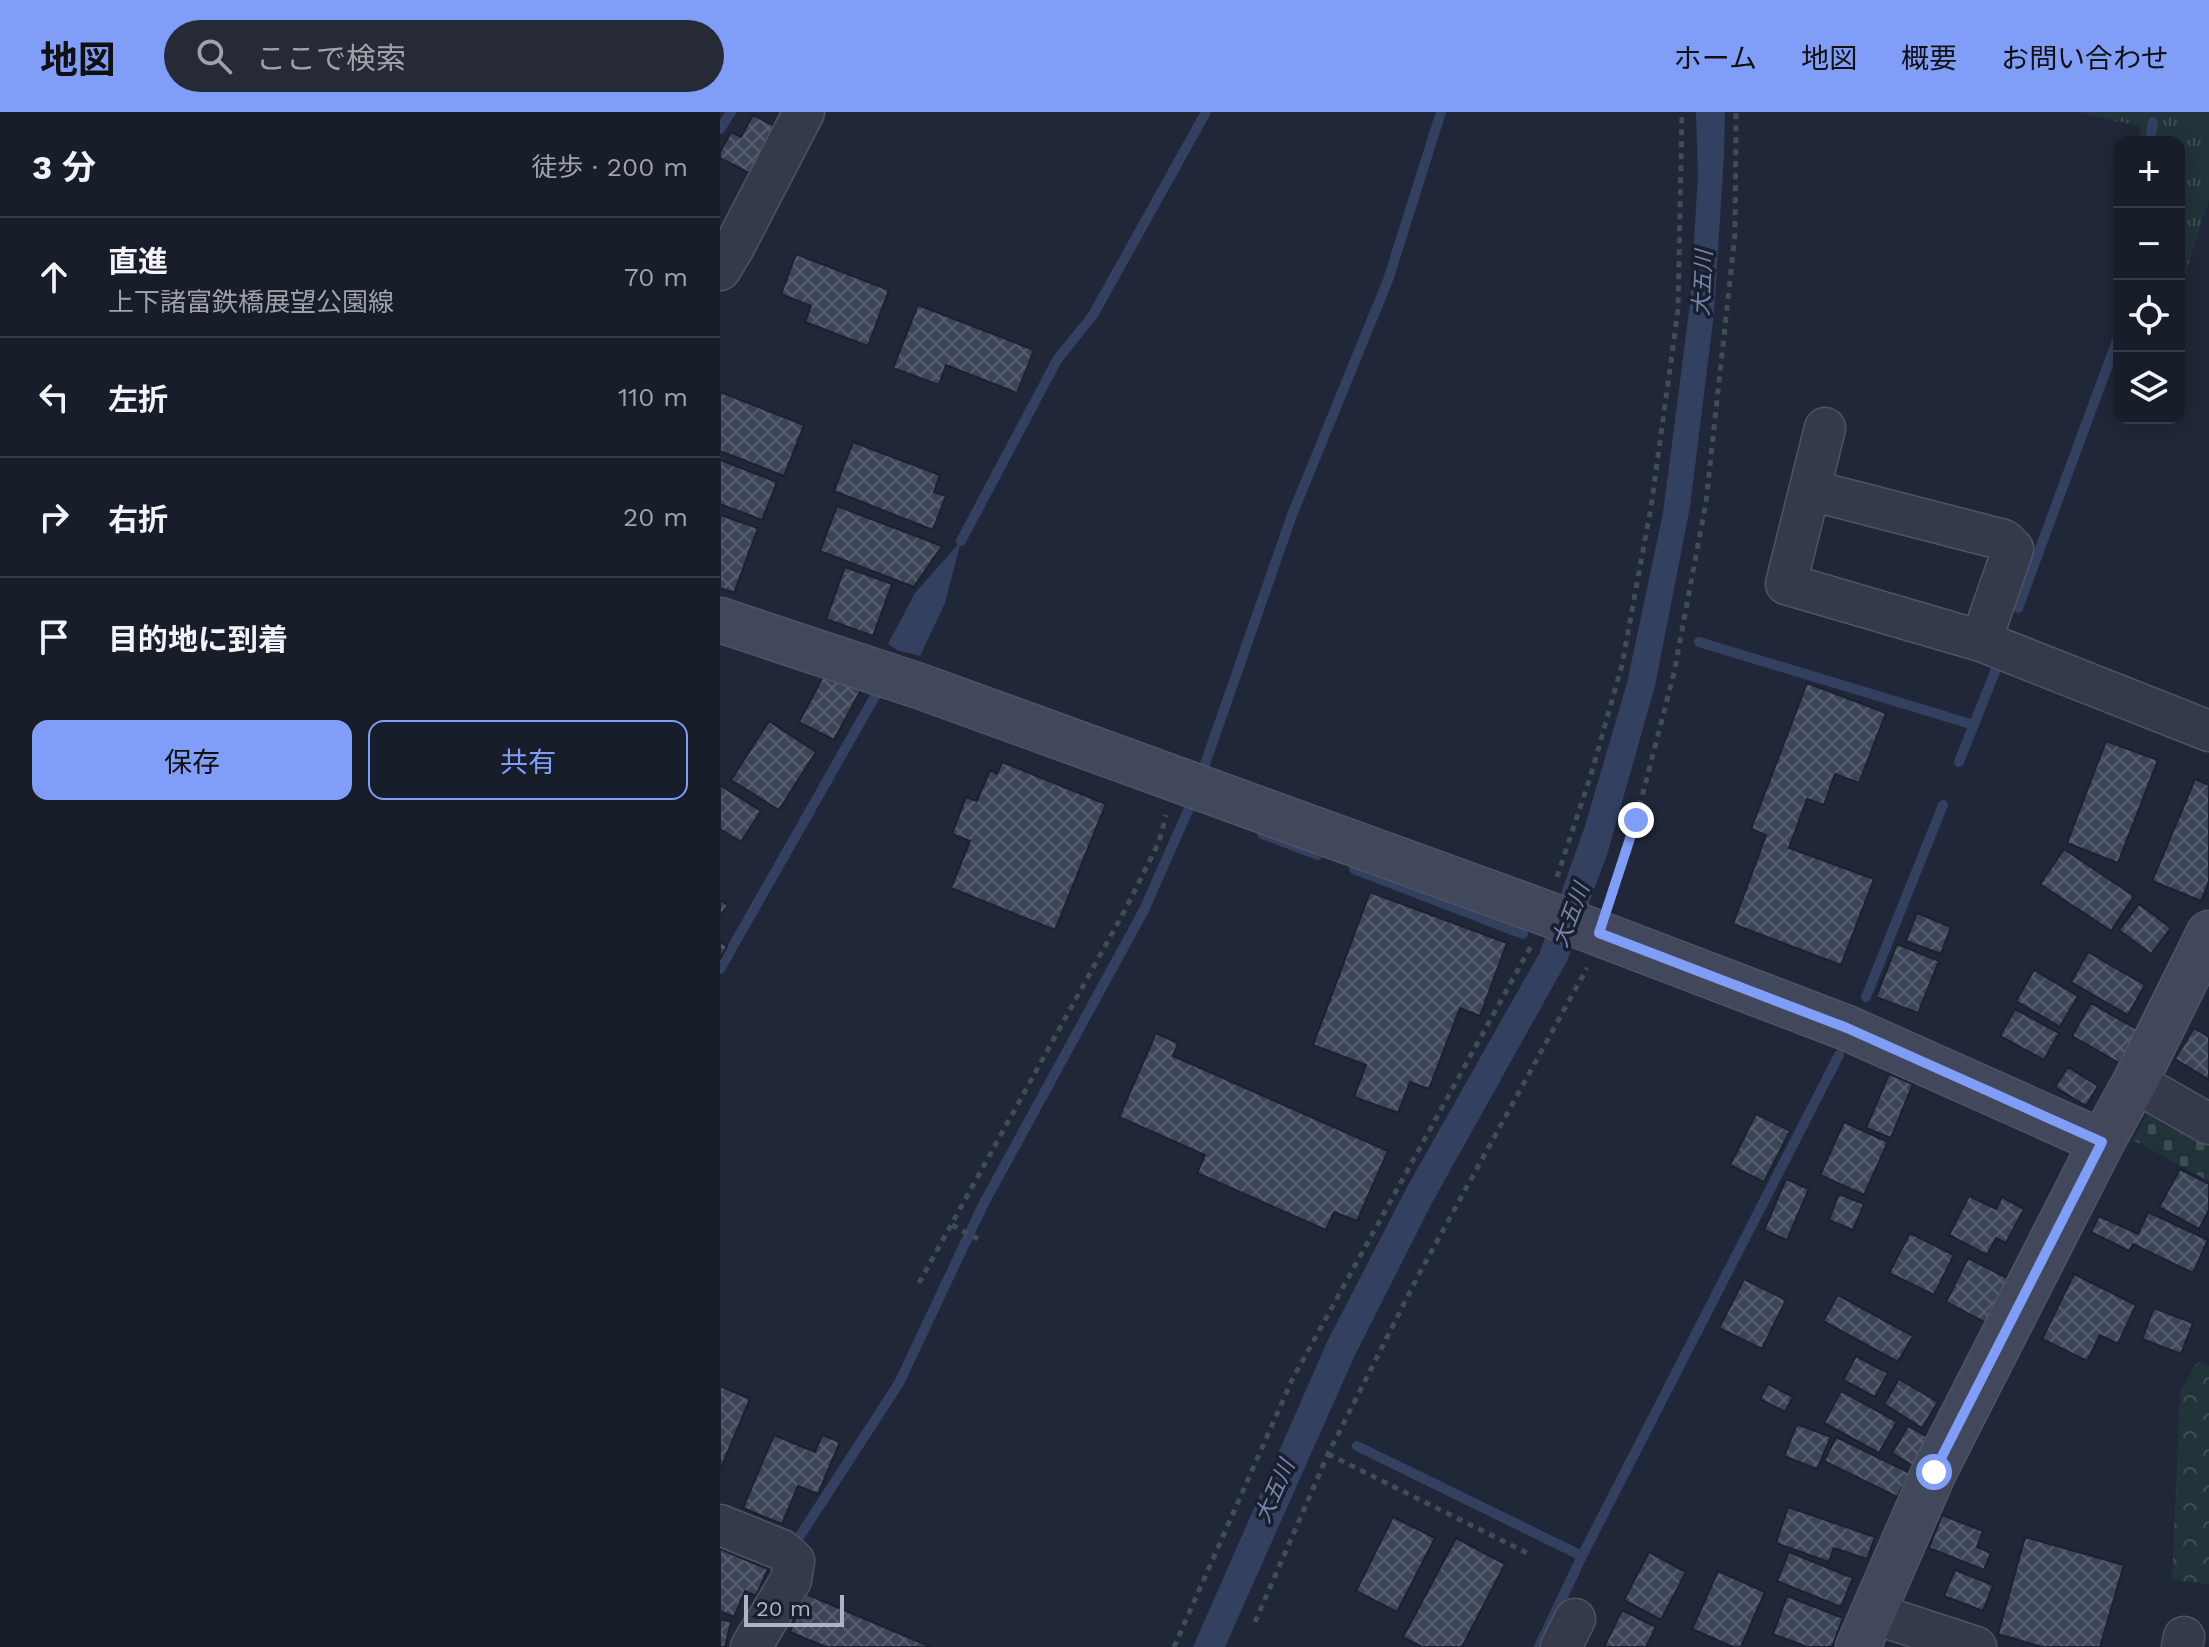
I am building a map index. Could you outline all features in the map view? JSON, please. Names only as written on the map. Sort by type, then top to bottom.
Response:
[{"type":"street","points":[[720,270],[804,112]]},
{"type":"street","points":[[1825,428],[1786,584],[1981,641],[2209,731]]},
{"type":"street","points":[[1810,490],[2004,540],[2013,549],[1981,641]]},
{"type":"street","points":[[720,620],[922,687],[1597,932],[1847,1028],[2102,1142]]},
{"type":"street","points":[[1976,1647],[1865,1630],[1934,1472],[2209,933]]},
{"type":"street","points":[[2135,1082],[2209,1124]]},
{"type":"street","points":[[720,1525],[782,1550],[794,1561],[791,1580],[751,1647]]},
{"type":"path","points":[[1174,1647],[1292,1380],[1530,948],[1546,913],[1590,778],[1622,665],[1651,507],[1678,310],[1682,112]]},
{"type":"path","points":[[1255,1622],[1328,1454],[1419,1274],[1587,969],[1636,820],[1674,673],[1706,502],[1735,234],[1736,112]]},
{"type":"path","points":[[919,1283],[1125,910],[1159,842],[1177,779]]},
{"type":"path","points":[[952,1225],[978,1239]]},
{"type":"path","points":[[1328,1454],[1527,1553]]},
{"type":"green space","points":[[2076,112],[2209,112],[2209,199],[2185,276],[2185,136],[2139,136],[2140,126]]},
{"type":"green space","points":[[2152,1105],[2209,1136],[2209,1181],[2133,1140]]},
{"type":"green space","points":[[2198,1361],[2209,1365],[2209,1584],[2172,1580],[2180,1391]]},
{"type":"water","name":"大五川","points":[[1696,112],[1725,112],[1714,313],[1690,507],[1655,686],[1607,855],[1567,961],[1433,1201],[1355,1355],[1225,1647],[1193,1647],[1327,1342],[1407,1187],[1540,952],[1585,826],[1627,683],[1663,513],[1690,304],[1698,176]]},
{"type":"water","points":[[961,541],[945,603],[920,656],[897,650],[888,644],[915,593]]},
{"type":"building","points":[[753,115],[776,127],[751,174],[720,158],[720,152],[731,132],[741,137]]},
{"type":"building","points":[[796,254],[889,290],[868,346],[805,322],[811,306],[781,294]]},
{"type":"building","points":[[918,305],[1034,350],[1017,393],[946,365],[939,385],[893,368]]},
{"type":"building","points":[[720,392],[804,425],[784,476],[720,451]]},
{"type":"building","points":[[853,442],[940,475],[934,492],[946,496],[933,530],[834,491]]},
{"type":"building","points":[[720,460],[777,482],[762,520],[720,504]]},
{"type":"building","points":[[837,506],[942,546],[914,587],[820,551]]},
{"type":"building","points":[[720,515],[758,528],[734,593],[720,588]]},
{"type":"building","points":[[845,567],[892,584],[873,636],[826,619]]},
{"type":"building","points":[[826,671],[861,690],[834,740],[799,722]]},
{"type":"building","points":[[1807,683],[1886,713],[1859,783],[1835,774],[1824,805],[1807,799],[1789,848],[1874,879],[1841,965],[1733,924],[1766,835],[1751,829]]},
{"type":"building","points":[[769,721],[816,752],[779,810],[731,780]]},
{"type":"building","points":[[2106,741],[2158,760],[2118,863],[2067,843]]},
{"type":"building","points":[[1002,762],[1106,804],[1055,930],[951,888],[970,841],[952,834],[966,797],[977,801],[990,770],[997,774]]},
{"type":"building","points":[[2195,779],[2209,785],[2209,881],[2201,901],[2152,881]]},
{"type":"building","points":[[720,785],[761,811],[741,842],[720,829]]},
{"type":"building","points":[[2064,849],[2134,896],[2111,931],[2040,884]]},
{"type":"building","points":[[1370,892],[1507,943],[1480,1016],[1460,1008],[1429,1089],[1410,1082],[1398,1113],[1354,1097],[1366,1065],[1313,1045]]},
{"type":"building","points":[[720,900],[728,905],[720,916]]},
{"type":"building","points":[[2139,904],[2171,928],[2151,954],[2119,930]]},
{"type":"building","points":[[1917,913],[1951,927],[1941,954],[1906,941]]},
{"type":"building","points":[[720,942],[727,946],[720,959]]},
{"type":"building","points":[[1897,944],[1939,961],[1918,1013],[1876,997]]},
{"type":"building","points":[[2088,952],[2145,985],[2128,1015],[2071,982]]},
{"type":"building","points":[[2034,970],[2078,996],[2060,1027],[2016,1001]]},
{"type":"building","points":[[2091,1003],[2138,1030],[2119,1063],[2072,1036]]},
{"type":"building","points":[[2015,1009],[2059,1033],[2044,1060],[2000,1036]]},
{"type":"building","points":[[2194,1028],[2209,1037],[2209,1080],[2175,1059]]},
{"type":"building","points":[[1156,1033],[1178,1043],[1173,1056],[1388,1151],[1357,1221],[1334,1212],[1326,1230],[1197,1173],[1205,1155],[1119,1117]]},
{"type":"building","points":[[2068,1067],[2098,1086],[2086,1106],[2055,1087]]},
{"type":"building","points":[[1889,1074],[1913,1084],[1891,1138],[1866,1128]]},
{"type":"building","points":[[1756,1114],[1790,1131],[1764,1182],[1730,1165]]},
{"type":"building","points":[[1844,1122],[1888,1142],[1864,1195],[1820,1175]]},
{"type":"building","points":[[2180,1169],[2209,1184],[2209,1210],[2199,1229],[2159,1207]]},
{"type":"building","points":[[1786,1179],[1809,1189],[1787,1240],[1764,1230]]},
{"type":"building","points":[[1839,1194],[1864,1204],[1853,1230],[1829,1220]]},
{"type":"building","points":[[1969,1196],[1996,1209],[2002,1197],[2024,1209],[2006,1243],[1996,1238],[1987,1255],[1949,1235]]},
{"type":"building","points":[[2148,1212],[2208,1240],[2193,1273],[2133,1244],[2129,1251],[2091,1232],[2099,1216],[2138,1234]]},
{"type":"building","points":[[1910,1233],[1954,1255],[1934,1295],[1889,1273]]},
{"type":"building","points":[[1968,1258],[2009,1279],[1986,1323],[1946,1302]]},
{"type":"building","points":[[2074,1274],[2136,1305],[2118,1344],[2100,1335],[2087,1361],[2042,1339]]},
{"type":"building","points":[[1744,1279],[1786,1300],[1762,1349],[1719,1328]]},
{"type":"building","points":[[1838,1295],[1913,1336],[1898,1362],[1823,1321]]},
{"type":"building","points":[[2154,1308],[2193,1323],[2181,1354],[2142,1339]]},
{"type":"building","points":[[1856,1356],[1888,1373],[1875,1397],[1843,1380]]},
{"type":"building","points":[[1899,1379],[1938,1402],[1922,1428],[1884,1404]]},
{"type":"building","points":[[1768,1384],[1793,1397],[1785,1412],[1760,1399]]},
{"type":"building","points":[[720,1386],[750,1399],[720,1470]]},
{"type":"building","points":[[1841,1391],[1897,1422],[1879,1453],[1824,1423]]},
{"type":"building","points":[[1797,1424],[1831,1437],[1817,1469],[1784,1456]]},
{"type":"building","points":[[1908,1426],[1931,1439],[1915,1467],[1892,1453]]},
{"type":"building","points":[[774,1435],[815,1452],[822,1435],[840,1442],[818,1494],[798,1486],[782,1524],[743,1508]]},
{"type":"building","points":[[1836,1437],[1910,1473],[1897,1497],[1824,1461]]},
{"type":"building","points":[[1788,1507],[1875,1537],[1867,1559],[1834,1548],[1829,1562],[1776,1543]]},
{"type":"building","points":[[1942,1515],[1983,1531],[1977,1547],[1991,1553],[1984,1570],[1929,1548]]},
{"type":"building","points":[[1393,1517],[1435,1538],[1397,1612],[1356,1591]]},
{"type":"building","points":[[2025,1537],[2124,1565],[2100,1647],[2042,1647],[1998,1634]]},
{"type":"building","points":[[1456,1538],[1505,1564],[1462,1647],[1422,1647],[1403,1637]]},
{"type":"building","points":[[720,1549],[768,1569],[756,1596],[745,1591],[734,1617],[720,1611]]},
{"type":"building","points":[[1649,1552],[1686,1572],[1661,1620],[1624,1600]]},
{"type":"building","points":[[1789,1552],[1853,1578],[1841,1607],[1777,1581]]},
{"type":"building","points":[[1955,1570],[1993,1585],[1983,1611],[1944,1596]]},
{"type":"building","points":[[1718,1571],[1765,1592],[1741,1647],[1733,1647],[1692,1629]]},
{"type":"building","points":[[806,1594],[931,1647],[826,1647],[790,1632]]},
{"type":"building","points":[[1787,1596],[1843,1618],[1832,1647],[1807,1647],[1773,1634]]},
{"type":"building","points":[[1622,1610],[1656,1627],[1646,1647],[1604,1647]]},
{"type":"building","points":[[720,1619],[731,1622],[725,1647],[720,1647]]},
{"type":"waterway","points":[[720,129],[731,112]]},
{"type":"waterway","points":[[961,541],[1057,360],[1093,315],[1206,112]]},
{"type":"waterway","points":[[1205,764],[1292,515],[1388,280],[1441,112]]},
{"type":"waterway","points":[[2151,136],[2153,122]]},
{"type":"waterway","points":[[2018,608],[2113,351]]},
{"type":"waterway","points":[[1699,642],[1974,725]]},
{"type":"waterway","points":[[1959,762],[1996,669]]},
{"type":"waterway","points":[[720,969],[878,691],[885,694]]},
{"type":"waterway","points":[[1866,997],[1943,805]]},
{"type":"waterway","points":[[796,1542],[899,1383],[983,1205],[1144,910],[1190,806]]},
{"type":"waterway","points":[[1262,834],[1318,855]]},
{"type":"waterway","points":[[1354,869],[1523,934]]},
{"type":"waterway","points":[[1539,1647],[1582,1556],[1839,1055]]},
{"type":"waterway","points":[[1357,1446],[1582,1556]]},
{"type":"route","points":[[1636,820],[1599,933],[1847,1028],[2102,1142],[1934,1472]]}]
